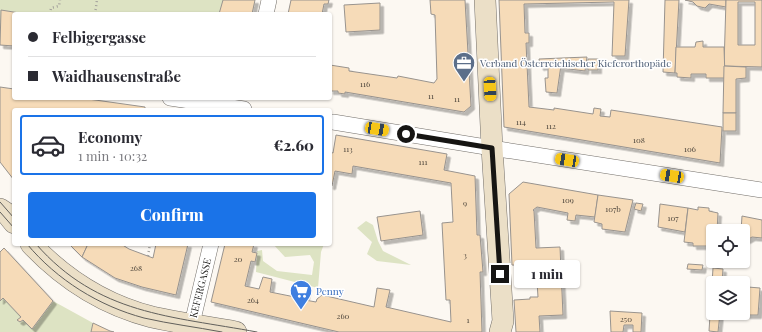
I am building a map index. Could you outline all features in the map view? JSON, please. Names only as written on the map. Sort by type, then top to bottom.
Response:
[{"type":"street","points":[[266,12],[269,0]]},
{"type":"street","points":[[486,0],[492,148],[502,328]]},
{"type":"street","points":[[189,100],[245,106]]},
{"type":"street","points":[[333,122],[762,190]]},
{"type":"street","points":[[33,246],[58,270],[89,292],[117,305],[191,328],[236,332]]},
{"type":"street","name":"KEFERGASSE","points":[[191,328],[211,246]]},
{"type":"path","points":[[50,12],[51,8],[59,6],[60,0]]},
{"type":"path","points":[[95,12],[97,0]]},
{"type":"path","points":[[148,256],[150,246]]},
{"type":"green space","points":[[0,0],[255,0],[252,12],[12,12],[12,46],[0,45]]},
{"type":"green space","points":[[366,221],[373,225],[383,251],[411,265],[377,261],[367,254],[372,242],[357,228]]},
{"type":"green space","points":[[275,246],[323,246],[321,252],[318,288],[256,272],[257,251],[262,250],[263,261],[277,271],[312,275],[314,262],[310,255],[285,257]]},
{"type":"green space","points":[[0,294],[32,329],[53,301],[93,323],[91,332],[0,332]]},
{"type":"building","points":[[223,0],[255,0],[252,12],[220,12]]},
{"type":"building","points":[[291,0],[329,0],[328,4],[324,4],[322,12],[288,12]]},
{"type":"building","points":[[430,0],[465,0],[471,106],[464,112],[332,91],[332,65],[349,68],[349,71],[397,78],[398,76],[434,83],[437,79],[435,15],[431,14]]},
{"type":"building","points":[[499,0],[629,0],[625,56],[612,56],[614,2],[524,4],[525,33],[529,33],[529,43],[526,43],[529,107],[554,110],[554,108],[593,114],[594,108],[601,109],[600,116],[610,117],[611,110],[722,127],[720,163],[504,127]]},
{"type":"building","points":[[665,0],[679,0],[675,73],[663,72]]},
{"type":"building","points":[[685,0],[726,0],[726,7],[709,4],[705,8]]},
{"type":"building","points":[[726,0],[762,0],[762,67],[724,66]],"holes":[[[738,2],[755,2],[755,45],[738,45]]]},
{"type":"building","points":[[380,3],[380,30],[346,32],[344,5]]},
{"type":"building","points":[[1,10],[14,12],[12,12],[12,46],[0,45]]},
{"type":"building","points":[[703,41],[703,47],[724,47],[725,78],[706,78],[706,74],[691,74],[691,78],[677,77],[677,73],[675,73],[676,47],[695,47],[696,42]]},
{"type":"building","points":[[587,57],[585,71],[561,68],[562,58]]},
{"type":"building","points":[[562,58],[557,93],[546,92],[545,78],[548,78],[548,66],[540,67],[539,59]]},
{"type":"building","points":[[588,59],[598,59],[598,70],[588,70]]},
{"type":"building","points":[[724,66],[746,67],[746,78],[736,79],[736,113],[723,113]]},
{"type":"building","points":[[0,87],[12,89],[12,100],[95,100],[145,107],[12,108],[12,177],[0,162]]},
{"type":"building","points":[[723,113],[736,113],[736,131],[723,131]]},
{"type":"building","points":[[336,135],[447,154],[444,170],[475,176],[477,235],[480,235],[483,272],[480,272],[482,332],[339,332],[211,302],[225,246],[254,246],[252,252],[257,253],[255,262],[251,261],[245,286],[259,289],[263,277],[272,279],[270,292],[295,297],[298,285],[308,287],[305,300],[316,302],[322,295],[374,307],[377,288],[390,290],[386,307],[451,322],[450,300],[446,300],[442,223],[453,222],[451,183],[353,166],[352,174],[335,171],[332,186],[333,153]]},
{"type":"building","points":[[523,182],[598,195],[595,217],[576,215],[575,221],[567,220],[568,213],[537,207],[533,210],[536,248],[560,247],[563,315],[539,316],[540,332],[516,332],[514,300],[538,297],[536,266],[512,265],[509,194]]},
{"type":"building","points":[[598,195],[633,200],[625,232],[602,229],[602,224],[594,222]]},
{"type":"building","points":[[636,203],[643,204],[641,211],[634,209]]},
{"type":"building","points":[[660,204],[688,208],[685,232],[658,227]]},
{"type":"building","points":[[698,207],[709,208],[709,211],[718,213],[717,224],[706,224],[706,246],[693,246],[693,243],[684,242],[688,208],[698,210]]},
{"type":"building","points":[[420,211],[423,235],[381,241],[377,217]]},
{"type":"building","points":[[742,216],[762,220],[762,238],[750,238],[750,224],[741,224]]},
{"type":"building","points":[[71,246],[87,246],[82,257]]},
{"type":"building","points":[[87,246],[124,246],[153,258],[156,246],[188,246],[176,295],[142,287],[115,278],[82,257]]},
{"type":"building","points":[[4,248],[53,301],[32,329],[23,320],[20,322],[17,320],[21,317],[3,298],[0,301],[0,252]]},
{"type":"building","points":[[688,264],[703,265],[702,270],[687,269]]},
{"type":"building","points":[[713,268],[723,269],[722,276],[712,276]]},
{"type":"building","points":[[750,287],[760,288],[758,315],[750,315]]},
{"type":"building","points":[[610,311],[642,313],[641,332],[633,332],[633,325],[624,325],[623,332],[611,332]]},
{"type":"building","points":[[710,320],[719,320],[718,332],[709,331]]},
{"type":"building","points":[[93,323],[110,331],[114,332],[91,332]]},
{"type":"tram line","points":[[0,202],[12,216]]},
{"type":"tram line","points":[[0,212],[12,226]]},
{"type":"tram line","points":[[29,246],[65,280],[95,299],[127,313],[144,318],[222,332]]},
{"type":"tram line","points":[[38,246],[60,268],[85,285],[110,299],[138,309],[166,316],[257,332]]},
{"type":"place","name":"Verband Österreichischer Kieferorthopäde","points":[[464,82]]},
{"type":"place","name":"Penny","points":[[301,310]]},
{"type":"route","points":[[406,134],[492,148],[500,274]]}]
